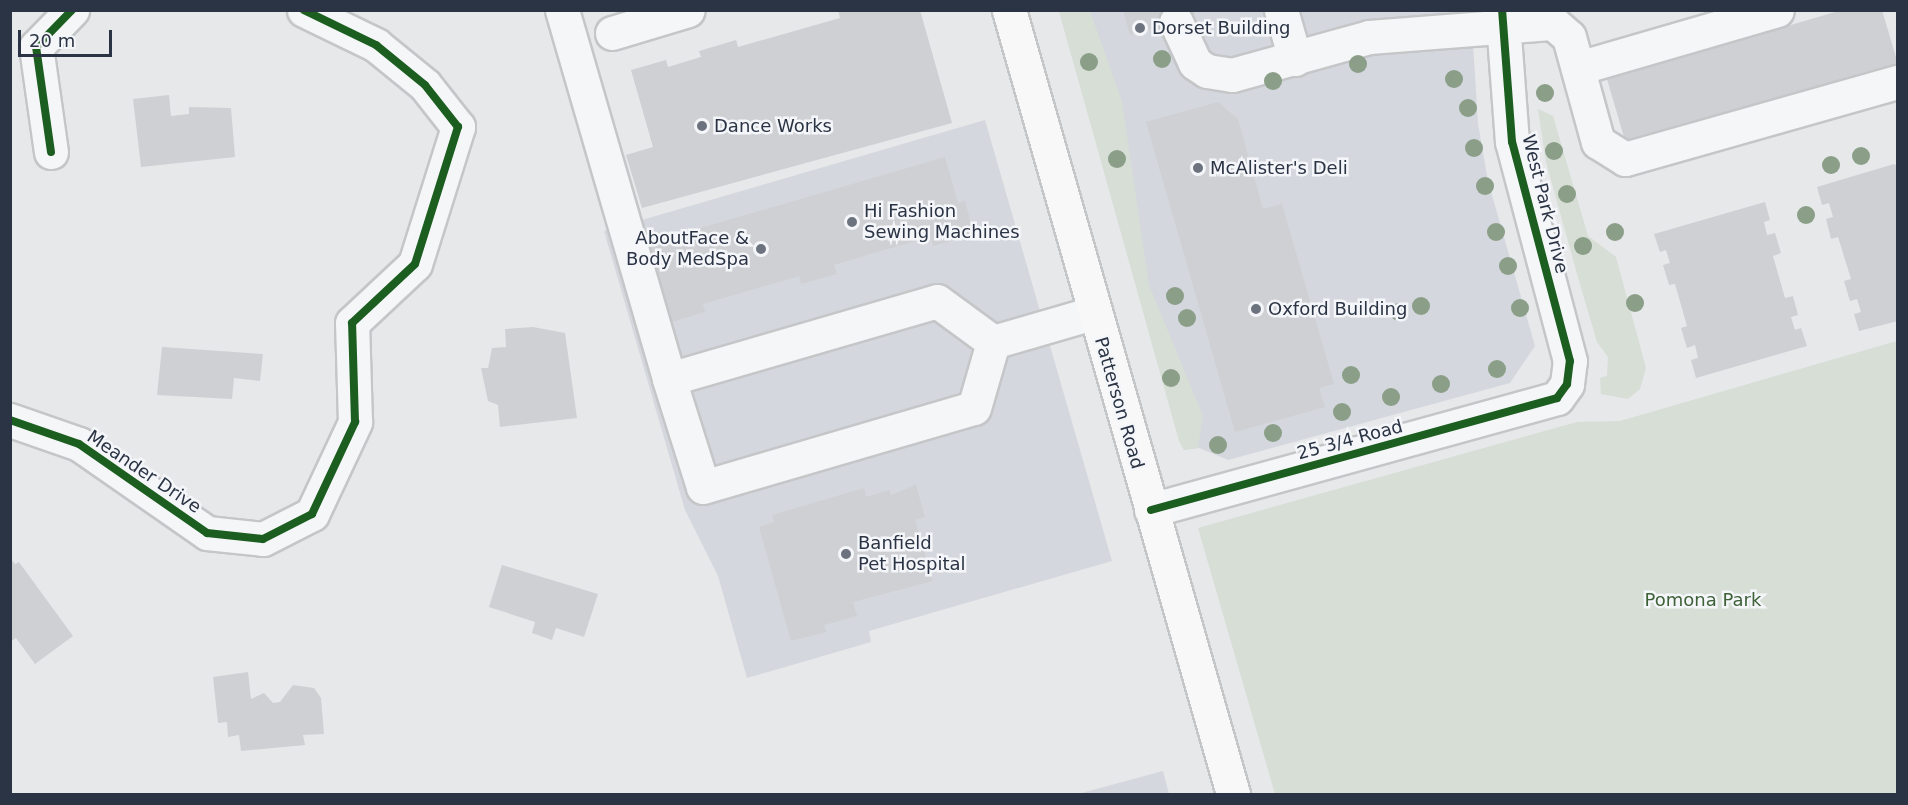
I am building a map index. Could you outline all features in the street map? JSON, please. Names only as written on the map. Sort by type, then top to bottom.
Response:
[{"type":"main road","name":"Patterson Road","points":[[1009,10],[1093,313],[1233,795]]},
{"type":"street","points":[[51,152],[36,47],[72,10]]},
{"type":"street","name":"Meander Drive","points":[[10,420],[79,444],[207,533],[263,539],[312,514],[355,422],[352,323],[415,264],[458,127],[424,85],[376,45],[304,10]]},
{"type":"street","points":[[562,10],[669,379],[703,487],[974,408],[993,342]]},
{"type":"street","points":[[612,33],[688,10]]},
{"type":"street","points":[[1281,10],[1295,59]]},
{"type":"street","points":[[1578,68],[1777,10]]},
{"type":"street","points":[[1176,22],[1185,49],[1207,71],[1232,75],[1383,36],[1503,19],[1553,23],[1569,37],[1598,142],[1625,159],[1898,82]]},
{"type":"street","name":"West Park Drive","points":[[1503,19],[1512,142],[1570,361],[1567,384],[1557,398]]},
{"type":"street","points":[[669,379],[937,300],[993,342]]},
{"type":"street","points":[[993,342],[1093,313]]},
{"type":"street","name":"25 3/4 Road","points":[[1151,510],[1557,398]]},
{"type":"shaded area","points":[[1059,11],[1471,11],[1478,124],[1488,181],[1535,346],[1510,383],[1228,460],[1199,448],[1184,450]]},
{"type":"shaded area","points":[[985,120],[1112,561],[869,631],[871,642],[747,678],[718,576],[685,510],[604,231]]},
{"type":"shaded area","points":[[1163,771],[1169,794],[1078,794]]},
{"type":"green space","points":[[1059,11],[1090,11],[1122,101],[1149,285],[1203,416],[1198,448],[1184,450],[1179,441]]},
{"type":"green space","points":[[1538,109],[1553,116],[1588,236],[1616,257],[1646,368],[1640,389],[1628,399],[1601,394],[1600,378],[1607,376],[1608,357],[1597,342],[1577,274],[1546,162]]},
{"type":"green space","name":"Pomona Park","points":[[1897,341],[1897,794],[1275,794],[1198,528],[1577,422],[1620,421]]},
{"type":"building","points":[[838,10],[920,10],[952,123],[642,208],[626,155],[653,147],[631,70],[666,60],[668,67],[701,57],[699,51],[736,40],[738,47],[840,18]]},
{"type":"building","name":"Dorset Building","points":[[1123,10],[1196,10],[1193,17],[1130,35]]},
{"type":"building","points":[[1842,10],[1882,10],[1898,64],[1626,144],[1607,79]]},
{"type":"building","points":[[169,95],[171,116],[189,114],[189,107],[231,108],[235,157],[141,167],[133,99]]},
{"type":"building","name":"Oxford Building","points":[[1218,102],[1238,119],[1263,209],[1282,204],[1334,384],[1319,388],[1325,407],[1235,432],[1146,122]]},
{"type":"building","points":[[945,157],[958,203],[965,201],[974,234],[933,246],[931,237],[891,248],[834,265],[837,274],[801,284],[799,276],[703,304],[705,312],[671,322],[649,243]]},
{"type":"building","points":[[1894,164],[1898,166],[1898,321],[1859,331],[1854,314],[1861,312],[1857,299],[1850,301],[1844,281],[1851,279],[1838,237],[1831,239],[1826,219],[1833,217],[1829,203],[1822,205],[1817,187]]},
{"type":"building","points":[[1765,202],[1770,220],[1764,222],[1767,235],[1775,233],[1781,253],[1773,256],[1785,298],[1793,296],[1798,315],[1791,317],[1795,330],[1801,328],[1807,346],[1696,378],[1691,360],[1698,358],[1695,345],[1687,348],[1681,328],[1687,326],[1675,284],[1669,285],[1663,265],[1670,263],[1666,250],[1660,252],[1654,234]]},
{"type":"building","points":[[533,327],[565,333],[577,418],[500,427],[498,405],[488,401],[481,368],[488,368],[492,348],[506,347],[505,329]]},
{"type":"building","points":[[162,347],[263,354],[260,381],[234,378],[232,399],[157,395]]},
{"type":"building","name":"Banfield Pet Hospital","points":[[916,485],[925,517],[915,520],[933,581],[853,602],[857,616],[824,625],[826,632],[791,641],[759,527],[774,522],[772,515],[864,488],[866,497],[889,490],[891,495]]},
{"type":"building","points":[[10,558],[15,564],[19,562],[73,636],[35,664],[16,638],[10,642]]},
{"type":"building","points":[[502,565],[598,594],[584,637],[556,628],[552,640],[532,633],[535,622],[489,607]]},
{"type":"building","points":[[248,672],[251,699],[264,693],[273,703],[280,702],[293,685],[314,688],[321,698],[324,734],[303,735],[305,745],[241,751],[239,735],[228,737],[227,722],[218,723],[213,677]]},
{"type":"cycle path","points":[[51,152],[36,47],[72,10]]},
{"type":"cycle path","points":[[10,420],[79,444],[207,533],[263,539],[312,514],[355,422],[352,323],[415,264],[458,127],[425,85],[376,45],[304,10]]},
{"type":"cycle path","points":[[1151,510],[1557,398],[1567,384],[1570,361],[1512,142],[1502,10]]},
{"type":"place","name":"Dorset Building","points":[[1140,28]]},
{"type":"place","name":"Dance Works","points":[[702,126]]},
{"type":"place","name":"McAlister's Deli","points":[[1198,168]]},
{"type":"place","name":"Hi Fashion Sewing Machines","points":[[852,222]]},
{"type":"place","name":"AboutFace & Body MedSpa","points":[[761,249]]},
{"type":"place","name":"Oxford Building","points":[[1256,309]]},
{"type":"place","name":"Banfield Pet Hospital","points":[[846,554]]}]
